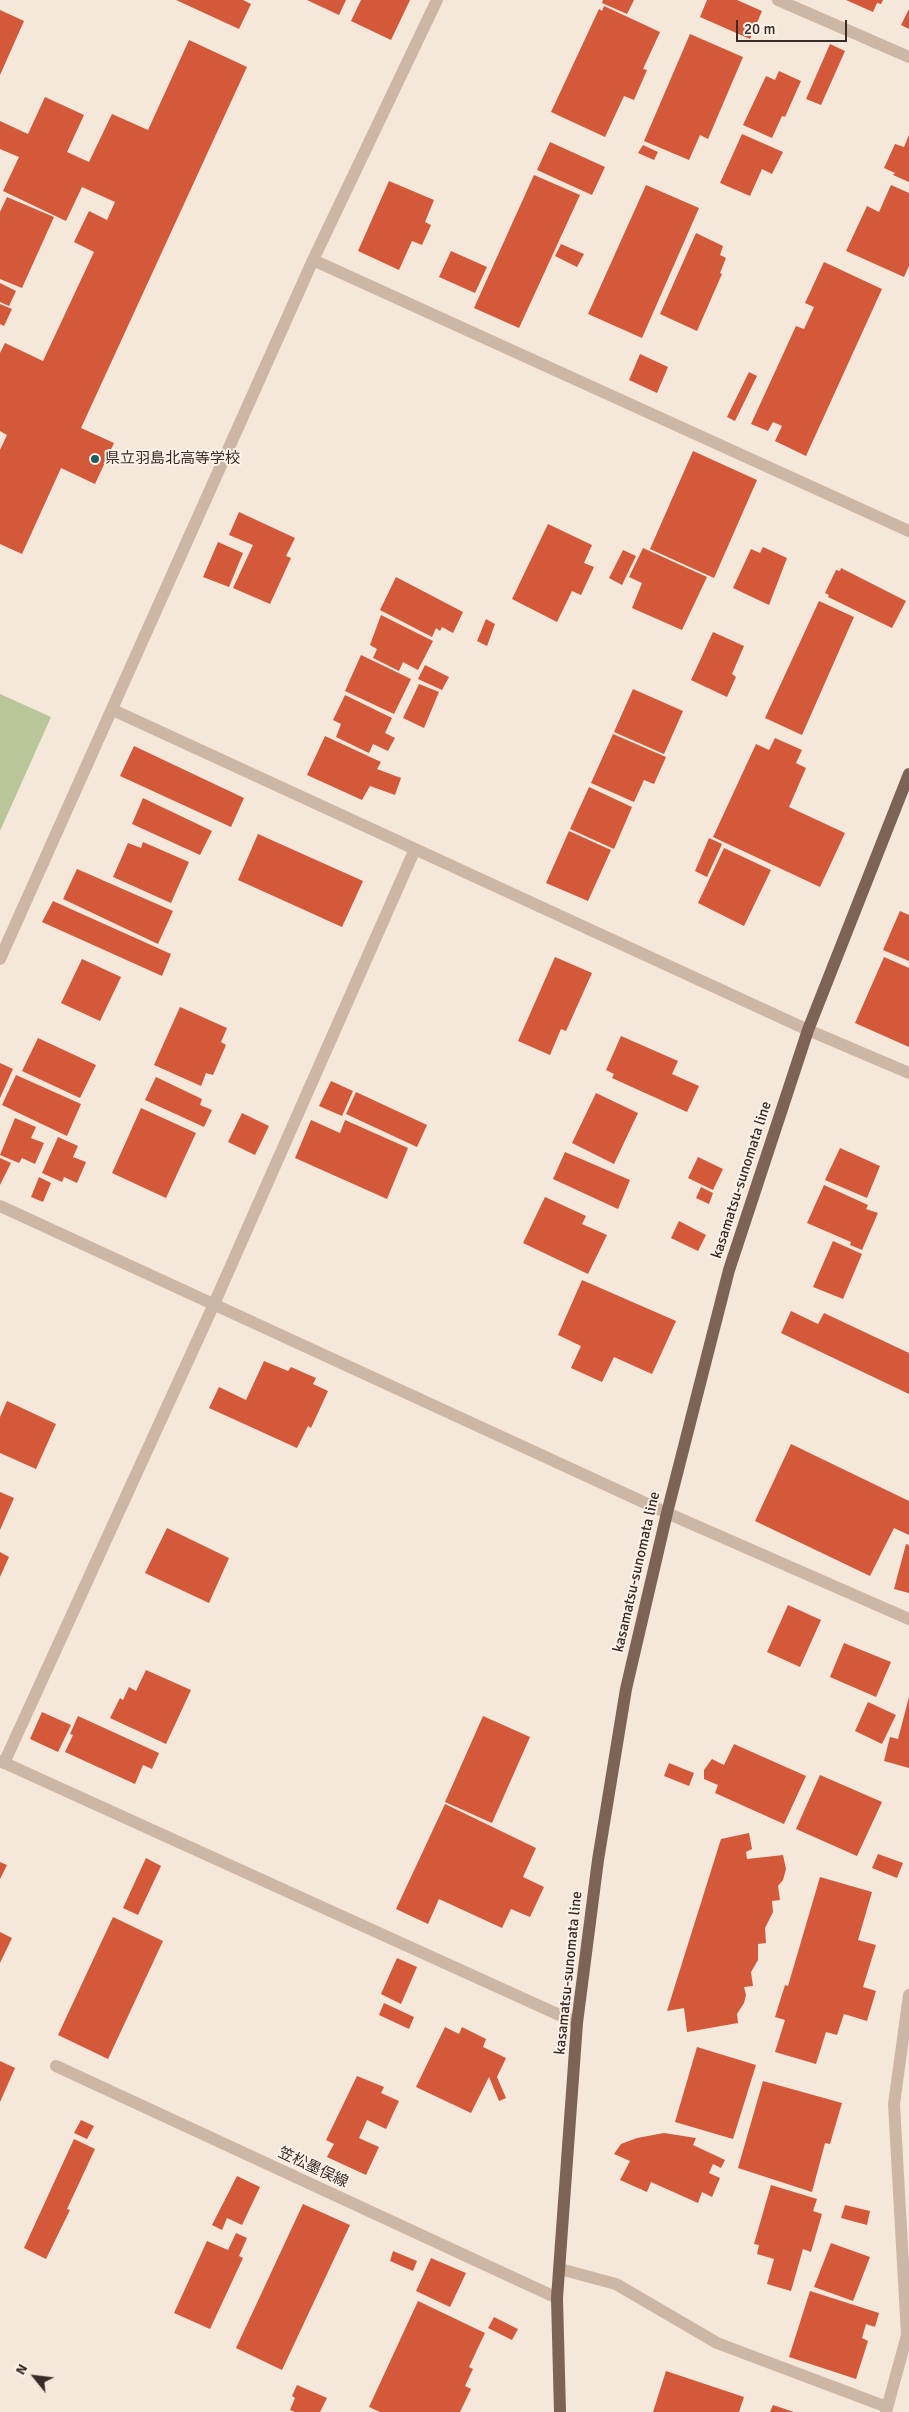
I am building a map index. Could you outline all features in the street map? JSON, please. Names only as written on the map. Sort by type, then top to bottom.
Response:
[{"type":"main road","name":"kasamatsu-sunomata line","points":[[560,2412],[558,2298],[577,2023],[598,1860],[626,1689],[667,1513],[729,1270],[808,1030],[909,774]]},
{"type":"street","points":[[0,959],[113,710],[312,260],[437,0]]},
{"type":"street","points":[[778,0],[909,57]]},
{"type":"street","points":[[312,260],[909,531]]},
{"type":"street","points":[[113,710],[808,1030],[909,1073]]},
{"type":"street","points":[[415,849],[214,1304],[2,1762],[577,2023]]},
{"type":"street","points":[[0,1206],[667,1513],[909,1619]]},
{"type":"street","points":[[560,2269],[616,2284],[717,2343],[886,2410],[907,2335],[894,2104],[909,1995]]},
{"type":"street","name":"笠松墨俣線","points":[[56,2066],[558,2298]]},
{"type":"green space","points":[[0,694],[51,717],[0,831]]},
{"type":"building","points":[[176,0],[243,0],[251,4],[239,29]]},
{"type":"building","points":[[307,0],[346,0],[339,15]]},
{"type":"building","points":[[361,0],[410,0],[391,40],[351,21]]},
{"type":"building","points":[[603,0],[634,0],[627,14],[602,3]]},
{"type":"building","points":[[707,0],[737,0],[762,11],[750,39],[700,17]]},
{"type":"building","points":[[846,0],[883,0],[881,4],[877,3],[873,12]]},
{"type":"building","points":[[604,6],[660,32],[643,69],[647,70],[634,100],[624,96],[605,137],[551,112],[599,9],[602,11]]},
{"type":"building","points":[[909,9],[909,29],[901,25]]},
{"type":"building","points":[[0,10],[24,21],[0,75]]},
{"type":"building","points":[[690,34],[743,57],[708,139],[700,135],[689,160],[644,141]]},
{"type":"building","points":[[189,40],[247,67],[81,428],[114,443],[95,484],[61,468],[22,554],[0,544],[0,450],[7,435],[0,431],[0,353],[5,343],[43,361],[94,252],[74,242],[89,211],[107,220],[115,202],[82,187],[66,221],[3,191],[19,157],[0,149],[0,121],[28,134],[45,97],[84,115],[67,152],[89,162],[112,114],[148,130]]},
{"type":"building","points":[[830,44],[845,51],[821,105],[806,99]]},
{"type":"building","points":[[779,71],[801,81],[785,117],[782,116],[772,138],[743,125],[766,76],[775,80]]},
{"type":"building","points":[[742,134],[783,152],[772,174],[762,169],[750,196],[720,183]]},
{"type":"building","points":[[909,135],[909,182],[893,175],[895,173],[884,168],[895,144],[904,147]]},
{"type":"building","points":[[550,142],[605,167],[592,195],[537,170]]},
{"type":"building","points":[[643,145],[658,152],[654,160],[638,153]]},
{"type":"building","points":[[534,175],[580,195],[519,328],[474,308]]},
{"type":"building","points":[[389,181],[434,200],[425,222],[431,225],[422,245],[412,241],[399,270],[358,251]]},
{"type":"building","points":[[646,185],[699,208],[642,338],[588,314]]},
{"type":"building","points":[[891,185],[909,193],[909,266],[904,277],[846,251],[867,206],[879,212]]},
{"type":"building","points":[[7,197],[54,217],[22,288],[0,279],[0,212]]},
{"type":"building","points":[[696,233],[723,246],[720,255],[726,258],[720,273],[722,274],[697,331],[660,314]]},
{"type":"building","points":[[561,244],[584,254],[577,267],[555,256]]},
{"type":"building","points":[[451,251],[487,267],[475,293],[439,277]]},
{"type":"building","points":[[824,262],[882,289],[806,456],[775,441],[782,426],[773,422],[768,431],[751,424],[796,326],[804,329],[814,307],[805,303]]},
{"type":"building","points":[[0,283],[16,291],[9,306],[0,302]]},
{"type":"building","points":[[0,304],[12,309],[4,326],[0,324]]},
{"type":"building","points":[[640,354],[668,367],[657,393],[629,380]]},
{"type":"building","points":[[749,372],[757,376],[735,421],[727,417]]},
{"type":"building","points":[[693,451],[757,480],[714,578],[650,549]]},
{"type":"building","points":[[239,512],[295,538],[286,556],[291,558],[270,604],[233,588],[253,545],[229,535]]},
{"type":"building","points":[[548,524],[592,545],[584,563],[594,567],[581,595],[572,591],[557,622],[512,599]]},
{"type":"building","points":[[218,542],[243,553],[229,587],[203,577]]},
{"type":"building","points":[[763,547],[787,558],[769,605],[733,588],[751,549],[760,553]]},
{"type":"building","points":[[643,548],[707,577],[682,630],[632,608],[642,583],[629,577]]},
{"type":"building","points":[[623,550],[636,556],[622,585],[609,578]]},
{"type":"building","points":[[841,568],[906,601],[892,628],[828,597],[829,595],[825,593],[836,570],[840,571]]},
{"type":"building","points":[[396,577],[463,612],[453,633],[442,627],[440,631],[436,628],[432,637],[380,610]]},
{"type":"building","points":[[819,601],[854,617],[802,735],[765,718]]},
{"type":"building","points":[[381,615],[433,641],[418,670],[403,662],[399,671],[373,658],[377,649],[370,645]]},
{"type":"building","points":[[486,619],[495,624],[487,646],[477,641]]},
{"type":"building","points":[[713,632],[744,646],[732,674],[736,677],[727,697],[691,680]]},
{"type":"building","points":[[361,655],[411,679],[394,714],[345,691]]},
{"type":"building","points":[[425,665],[449,677],[442,690],[418,679]]},
{"type":"building","points":[[419,684],[439,692],[424,728],[403,718]]},
{"type":"building","points":[[633,689],[683,711],[664,754],[614,732]]},
{"type":"building","points":[[345,695],[392,718],[385,733],[395,738],[388,751],[373,744],[369,753],[336,737],[341,724],[333,720]]},
{"type":"building","points":[[613,734],[666,757],[654,784],[644,780],[634,802],[591,783]]},
{"type":"building","points":[[325,736],[381,762],[377,769],[401,778],[395,795],[370,786],[362,800],[307,775]]},
{"type":"building","points":[[775,738],[802,750],[796,763],[806,768],[789,807],[845,833],[820,887],[713,837],[756,744],[769,750]]},
{"type":"building","points":[[134,746],[244,798],[231,827],[120,776]]},
{"type":"building","points":[[589,787],[632,807],[614,849],[570,829]]},
{"type":"building","points":[[143,798],[212,831],[200,855],[132,824]]},
{"type":"building","points":[[569,831],[611,850],[588,901],[546,883]]},
{"type":"building","points":[[258,834],[363,881],[342,927],[238,880]]},
{"type":"building","points":[[709,838],[722,844],[707,877],[695,871]]},
{"type":"building","points":[[143,842],[189,862],[171,903],[113,877],[128,843],[141,848]]},
{"type":"building","points":[[724,848],[771,870],[744,926],[698,903]]},
{"type":"building","points":[[77,869],[173,911],[158,944],[63,899]]},
{"type":"building","points":[[53,901],[171,954],[162,976],[42,922]]},
{"type":"building","points":[[900,911],[909,915],[909,961],[883,950]]},
{"type":"building","points":[[555,957],[592,973],[566,1031],[561,1029],[550,1055],[518,1041]]},
{"type":"building","points":[[884,957],[909,968],[909,1047],[855,1023]]},
{"type":"building","points":[[82,959],[121,977],[100,1021],[61,1003]]},
{"type":"building","points":[[180,1007],[227,1028],[221,1042],[226,1045],[213,1075],[206,1073],[201,1086],[154,1065]]},
{"type":"building","points":[[621,1036],[678,1061],[672,1074],[699,1086],[687,1112],[612,1078],[614,1074],[606,1070]]},
{"type":"building","points":[[38,1038],[96,1065],[80,1098],[22,1071]]},
{"type":"building","points":[[0,1063],[13,1069],[0,1098]]},
{"type":"building","points":[[16,1075],[81,1104],[67,1136],[2,1105]]},
{"type":"building","points":[[156,1077],[202,1099],[200,1105],[212,1110],[204,1127],[145,1100]]},
{"type":"building","points":[[331,1081],[353,1091],[342,1116],[319,1106]]},
{"type":"building","points":[[356,1092],[427,1125],[417,1147],[346,1114]]},
{"type":"building","points":[[596,1093],[638,1113],[614,1164],[572,1143]]},
{"type":"building","points":[[141,1108],[196,1133],[166,1198],[112,1173]]},
{"type":"building","points":[[242,1113],[269,1126],[255,1155],[228,1142]]},
{"type":"building","points":[[15,1118],[36,1127],[31,1138],[44,1143],[35,1164],[22,1158],[19,1163],[0,1155]]},
{"type":"building","points":[[311,1120],[340,1133],[345,1120],[408,1148],[387,1199],[295,1158]]},
{"type":"building","points":[[58,1137],[78,1146],[73,1157],[86,1162],[77,1183],[64,1177],[62,1182],[42,1173]]},
{"type":"building","points":[[840,1148],[880,1166],[867,1198],[825,1180]]},
{"type":"building","points":[[565,1152],[630,1180],[618,1209],[553,1179]]},
{"type":"building","points":[[698,1157],[723,1169],[713,1190],[688,1178]]},
{"type":"building","points":[[0,1158],[11,1163],[0,1185]]},
{"type":"building","points":[[39,1177],[51,1183],[43,1202],[31,1197]]},
{"type":"building","points":[[824,1185],[868,1205],[866,1209],[878,1213],[862,1250],[850,1245],[851,1242],[807,1223]]},
{"type":"building","points":[[701,1187],[713,1193],[709,1204],[696,1198]]},
{"type":"building","points":[[545,1197],[586,1216],[582,1224],[607,1235],[588,1274],[523,1243]]},
{"type":"building","points":[[679,1221],[706,1235],[698,1251],[671,1238]]},
{"type":"building","points":[[833,1241],[862,1254],[843,1299],[813,1287]]},
{"type":"building","points":[[582,1280],[676,1321],[652,1374],[614,1357],[602,1382],[571,1368],[581,1346],[558,1335]]},
{"type":"building","points":[[791,1311],[818,1324],[824,1313],[909,1353],[909,1394],[781,1333]]},
{"type":"building","points":[[264,1361],[288,1371],[291,1367],[316,1378],[313,1384],[328,1391],[311,1428],[308,1426],[297,1448],[209,1408],[219,1387],[246,1400]]},
{"type":"building","points":[[7,1401],[56,1424],[36,1469],[0,1453],[0,1417]]},
{"type":"building","points":[[791,1444],[909,1501],[909,1535],[894,1528],[870,1576],[755,1521]]},
{"type":"building","points":[[0,1492],[14,1498],[0,1530]]},
{"type":"building","points":[[167,1528],[229,1558],[209,1603],[145,1573]]},
{"type":"building","points":[[906,1544],[909,1545],[909,1593],[894,1589]]},
{"type":"building","points":[[0,1552],[9,1557],[0,1577]]},
{"type":"building","points":[[788,1605],[821,1620],[800,1667],[767,1652]]},
{"type":"building","points":[[844,1643],[891,1662],[876,1697],[830,1677]]},
{"type":"building","points":[[146,1670],[191,1690],[166,1744],[110,1718],[120,1698],[123,1700],[129,1687],[136,1691]]},
{"type":"building","points":[[909,1697],[909,1768],[884,1761],[890,1737],[898,1739]]},
{"type":"building","points":[[868,1702],[896,1715],[882,1744],[855,1731]]},
{"type":"building","points":[[42,1712],[71,1725],[58,1752],[30,1739]]},
{"type":"building","points":[[78,1716],[159,1753],[152,1769],[143,1765],[135,1784],[65,1752],[73,1735],[70,1734]]},
{"type":"building","points":[[483,1716],[530,1737],[492,1823],[445,1802]]},
{"type":"building","points":[[734,1744],[806,1776],[784,1824],[715,1793],[718,1785],[704,1779],[704,1770],[712,1759],[724,1765]]},
{"type":"building","points":[[669,1763],[694,1773],[689,1786],[664,1776]]},
{"type":"building","points":[[820,1775],[882,1802],[857,1856],[796,1829]]},
{"type":"building","points":[[445,1804],[536,1848],[523,1877],[544,1887],[530,1917],[511,1909],[502,1928],[439,1899],[428,1924],[396,1909]]},
{"type":"building","points":[[749,1833],[752,1849],[746,1852],[747,1859],[783,1855],[786,1869],[783,1880],[778,1886],[780,1900],[772,1901],[773,1912],[765,1928],[766,1943],[758,1944],[758,1960],[751,1972],[753,1986],[744,1987],[746,1995],[744,2003],[737,2014],[738,2023],[687,2032],[684,2008],[667,2011],[721,1839]]},
{"type":"building","points":[[878,1854],[903,1863],[897,1878],[872,1868]]},
{"type":"building","points":[[146,1858],[161,1866],[138,1915],[123,1908]]},
{"type":"building","points":[[0,1862],[7,1865],[0,1879]]},
{"type":"building","points":[[820,1877],[872,1892],[858,1940],[876,1945],[863,1987],[876,1991],[867,2021],[844,2014],[837,2035],[826,2032],[816,2064],[775,2052],[785,2020],[775,2017],[785,1985],[788,1986]]},
{"type":"building","points":[[113,1917],[163,1941],[108,2059],[58,2035]]},
{"type":"building","points":[[0,1932],[12,1938],[0,1963]]},
{"type":"building","points":[[397,1958],[417,1967],[401,2004],[381,1994]]},
{"type":"building","points":[[384,2003],[414,2017],[409,2029],[379,2015]]},
{"type":"building","points":[[445,2027],[459,2034],[462,2027],[486,2039],[483,2047],[506,2058],[497,2077],[506,2098],[499,2101],[489,2077],[471,2113],[416,2087]]},
{"type":"building","points":[[697,2047],[756,2065],[733,2139],[675,2122]]},
{"type":"building","points":[[0,2061],[15,2068],[0,2102]]},
{"type":"building","points":[[357,2076],[384,2087],[381,2093],[399,2101],[386,2129],[367,2120],[359,2138],[379,2147],[366,2175],[327,2157],[334,2144],[326,2140]]},
{"type":"building","points":[[763,2081],[842,2103],[830,2144],[825,2143],[812,2192],[738,2168]]},
{"type":"building","points":[[81,2120],[94,2126],[87,2139],[74,2133]]},
{"type":"building","points":[[664,2133],[696,2138],[693,2145],[725,2160],[721,2168],[713,2164],[709,2173],[720,2178],[712,2197],[702,2192],[698,2203],[651,2182],[647,2192],[620,2180],[630,2161],[614,2154],[621,2144],[637,2138]]},
{"type":"building","points":[[74,2139],[95,2149],[67,2209],[70,2210],[46,2259],[24,2248]]},
{"type":"building","points":[[237,2176],[260,2187],[242,2225],[227,2218],[222,2230],[212,2225]]},
{"type":"building","points":[[771,2185],[817,2199],[813,2211],[822,2214],[811,2252],[803,2249],[791,2291],[767,2284],[774,2259],[757,2254],[759,2245],[754,2244]]},
{"type":"building","points":[[303,2204],[350,2225],[282,2370],[236,2348]]},
{"type":"building","points":[[845,2205],[870,2211],[867,2225],[841,2218]]},
{"type":"building","points":[[236,2233],[247,2238],[239,2256],[243,2258],[210,2329],[174,2313],[207,2241],[228,2250]]},
{"type":"building","points":[[831,2243],[870,2257],[853,2301],[814,2287]]},
{"type":"building","points":[[393,2251],[417,2261],[413,2271],[390,2261]]},
{"type":"building","points":[[431,2258],[466,2273],[450,2307],[416,2291]]},
{"type":"building","points":[[810,2291],[879,2313],[875,2327],[866,2324],[862,2338],[868,2341],[856,2379],[789,2357]]},
{"type":"building","points":[[418,2301],[485,2333],[469,2367],[473,2369],[465,2386],[471,2389],[460,2412],[380,2412],[369,2407]]},
{"type":"building","points":[[494,2317],[518,2329],[512,2340],[488,2328]]},
{"type":"building","points":[[666,2371],[744,2397],[739,2412],[653,2412]]},
{"type":"building","points":[[297,2385],[327,2398],[320,2412],[295,2412],[290,2410],[295,2398],[292,2396]]},
{"type":"building","points":[[773,2405],[794,2412],[770,2412]]},
{"type":"place","name":"県立羽島北高等学校","points":[[95,459]]}]
